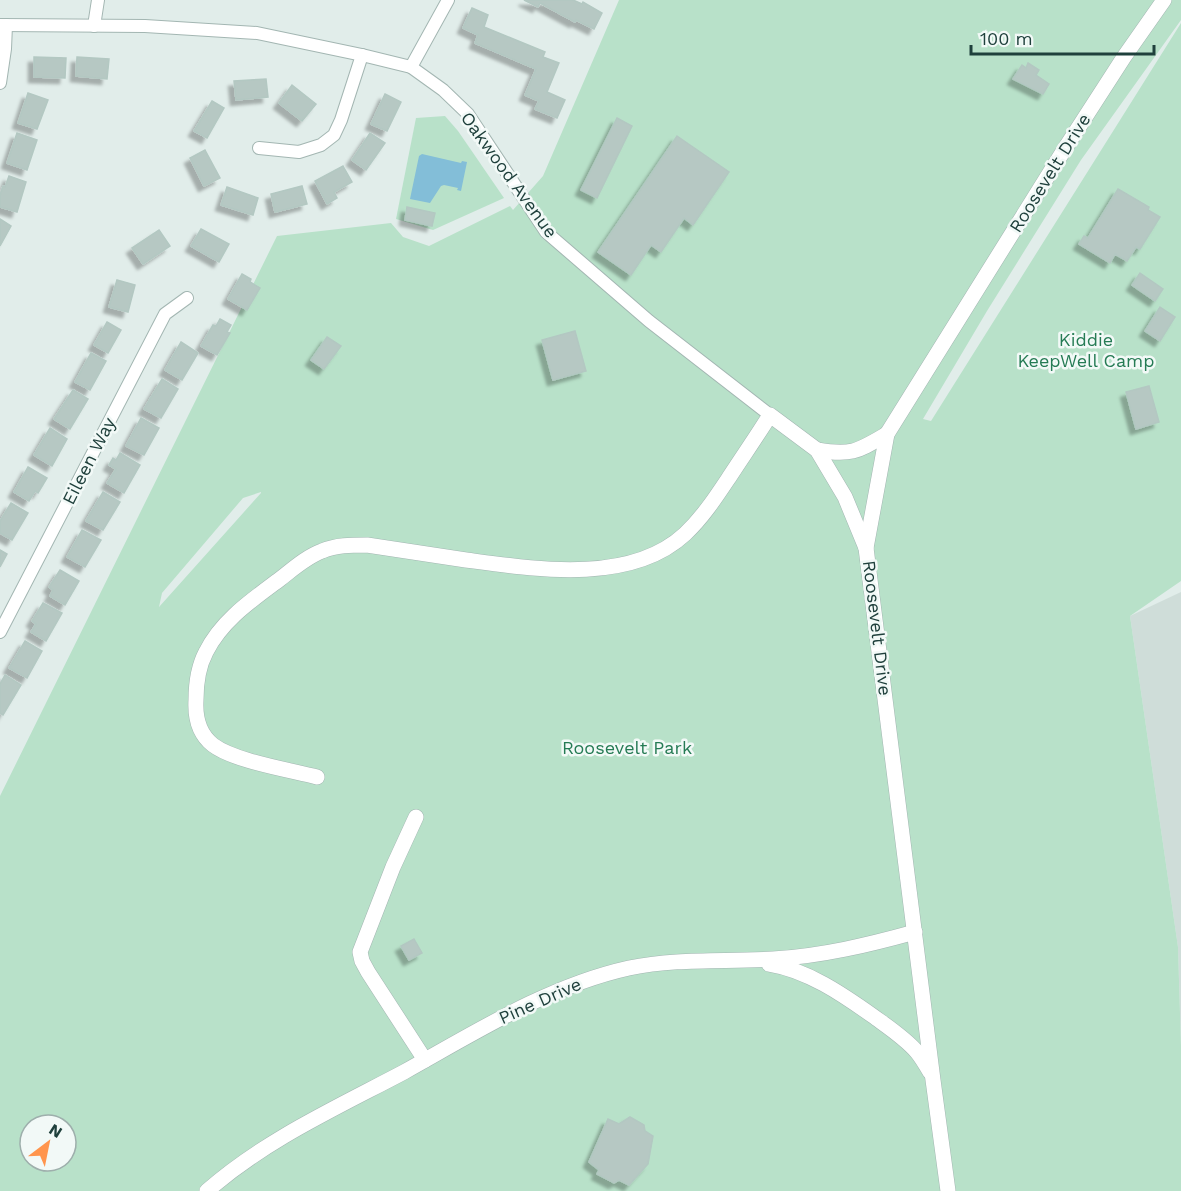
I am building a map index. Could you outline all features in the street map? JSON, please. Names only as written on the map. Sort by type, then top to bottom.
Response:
[{"type":"street","points":[[94,26],[98,0]]},
{"type":"street","points":[[411,67],[448,0]]},
{"type":"street","name":"Roosevelt Drive","points":[[948,1191],[866,548],[887,434],[1064,150],[1164,0]]},
{"type":"street","points":[[0,83],[5,49],[3,25]]},
{"type":"street","name":"Oakwood Avenue","points":[[3,25],[145,26],[257,33],[411,67],[443,90],[468,114],[546,232],[649,321],[817,450],[845,497],[866,548]]},
{"type":"street","points":[[259,148],[299,152],[321,145],[334,135],[362,55]]},
{"type":"street","name":"Eileen Way","points":[[0,632],[165,314],[187,298]]},
{"type":"street","points":[[317,777],[244,759],[222,751],[203,735],[198,724],[195,709],[198,671],[205,653],[215,636],[246,605],[321,551],[345,545],[367,545],[520,568],[560,570],[621,565],[648,558],[666,549],[685,535],[701,518],[770,415]]},
{"type":"street","points":[[817,450],[837,453],[859,450],[887,434]]},
{"type":"street","points":[[416,817],[360,952],[362,962],[368,972],[425,1060]]},
{"type":"street","name":"Pine Drive","points":[[207,1191],[262,1149],[498,1019],[574,985],[657,963],[800,957],[861,947],[915,932]]},
{"type":"street","points":[[748,960],[798,971],[840,994],[884,1023],[909,1045],[924,1062],[933,1080]]},
{"type":"shaded area","points":[[1181,592],[1181,1046],[1178,947],[1130,616]]},
{"type":"green space","name":"Roosevelt Park","points":[[619,0],[1181,0],[1181,20],[1081,160],[923,419],[931,421],[1181,23],[1181,581],[1130,616],[1178,947],[1181,1191],[0,1191],[0,796],[277,236],[391,223],[403,237],[429,246],[510,206],[513,210],[543,176]],"holes":[[[261,493],[159,607],[162,593],[243,498]]]},
{"type":"green space","points":[[445,116],[504,198],[433,230],[396,219],[416,118]]},
{"type":"water","points":[[422,154],[461,163],[462,161],[467,162],[461,191],[457,190],[458,188],[444,185],[430,203],[410,199],[419,156]]},
{"type":"building","points":[[524,0],[573,0],[582,4],[583,2],[602,13],[594,29],[576,20],[575,22],[540,3],[538,7]]},
{"type":"building","points":[[472,8],[488,15],[484,27],[545,52],[543,57],[559,63],[547,92],[565,100],[557,118],[535,109],[539,101],[525,95],[536,69],[475,43],[478,35],[463,28]]},
{"type":"building","points":[[34,57],[66,58],[65,78],[34,77]]},
{"type":"building","points":[[77,57],[109,59],[107,79],[76,76]]},
{"type":"building","points":[[1028,63],[1039,70],[1036,75],[1049,84],[1043,94],[1013,79],[1022,65],[1026,68]]},
{"type":"building","points":[[266,79],[268,97],[236,100],[234,81]]},
{"type":"building","points":[[292,85],[316,104],[302,121],[279,103]]},
{"type":"building","points":[[28,93],[48,100],[37,129],[18,123]]},
{"type":"building","points":[[385,94],[401,102],[387,131],[371,124]]},
{"type":"building","points":[[212,101],[224,108],[207,138],[194,131]]},
{"type":"building","points":[[617,118],[632,126],[597,198],[581,190]]},
{"type":"building","points":[[17,133],[37,140],[27,170],[7,163]]},
{"type":"building","points":[[370,133],[385,143],[366,170],[352,160]]},
{"type":"building","points":[[677,136],[729,172],[693,225],[684,218],[661,252],[651,245],[631,275],[598,252]]},
{"type":"building","points":[[205,150],[220,178],[204,186],[190,158]]},
{"type":"building","points":[[343,166],[352,182],[334,192],[337,198],[327,204],[315,181]]},
{"type":"building","points":[[9,176],[26,182],[17,212],[0,207],[0,195]]},
{"type":"building","points":[[302,186],[307,204],[275,212],[271,194]]},
{"type":"building","points":[[227,187],[258,198],[253,215],[221,205]]},
{"type":"building","points":[[1118,189],[1149,207],[1148,210],[1160,217],[1140,249],[1136,247],[1127,261],[1115,254],[1110,263],[1079,244],[1084,236],[1088,238]]},
{"type":"building","points":[[407,207],[435,213],[432,226],[405,220]]},
{"type":"building","points":[[0,219],[11,226],[0,246]]},
{"type":"building","points":[[201,229],[229,244],[219,262],[191,246]]},
{"type":"building","points":[[159,230],[170,246],[143,264],[132,248]]},
{"type":"building","points":[[1140,273],[1163,289],[1155,301],[1132,285]]},
{"type":"building","points":[[242,274],[260,288],[247,310],[228,299]]},
{"type":"building","points":[[117,280],[135,285],[128,312],[109,307]]},
{"type":"building","points":[[1160,307],[1175,317],[1160,341],[1145,331]]},
{"type":"building","points":[[220,319],[231,325],[227,332],[230,333],[217,355],[201,346],[213,325],[216,326]]},
{"type":"building","points":[[107,322],[121,330],[108,353],[94,345]]},
{"type":"building","points":[[575,331],[586,371],[553,380],[542,340]]},
{"type":"building","points":[[327,337],[341,346],[324,369],[311,360]]},
{"type":"building","points":[[181,342],[198,353],[182,380],[165,370]]},
{"type":"building","points":[[91,353],[106,361],[90,390],[75,382]]},
{"type":"building","points":[[162,379],[178,389],[161,418],[144,409]]},
{"type":"building","points":[[1149,386],[1159,422],[1136,429],[1126,392]]},
{"type":"building","points":[[73,390],[88,399],[70,429],[54,419]]},
{"type":"building","points":[[141,418],[159,428],[144,455],[126,446]]},
{"type":"building","points":[[50,428],[67,439],[52,466],[34,455]]},
{"type":"building","points":[[120,453],[140,465],[124,493],[107,483],[116,469],[109,465]]},
{"type":"building","points":[[28,467],[47,478],[38,493],[35,491],[29,501],[14,492]]},
{"type":"building","points":[[103,492],[120,502],[103,530],[86,521]]},
{"type":"building","points":[[11,503],[28,513],[12,540],[0,533],[0,521]]},
{"type":"building","points":[[82,530],[101,540],[85,567],[67,557]]},
{"type":"building","points":[[0,550],[7,554],[0,567]]},
{"type":"building","points":[[60,570],[79,581],[65,605],[50,596],[53,590],[49,587]]},
{"type":"building","points":[[43,603],[62,613],[46,641],[31,632],[36,624],[32,621]]},
{"type":"building","points":[[25,641],[42,651],[27,678],[9,668]]},
{"type":"building","points":[[5,675],[21,685],[3,715],[0,713],[0,684]]},
{"type":"building","points":[[414,939],[422,953],[409,960],[401,946]]},
{"type":"building","points":[[630,1117],[644,1125],[645,1131],[653,1136],[648,1164],[629,1185],[619,1180],[614,1183],[597,1174],[599,1170],[589,1162],[608,1119],[619,1124]]},
{"type":"park label","name":"Kiddie KeepWell Camp","points":[[1086,350]]}]
